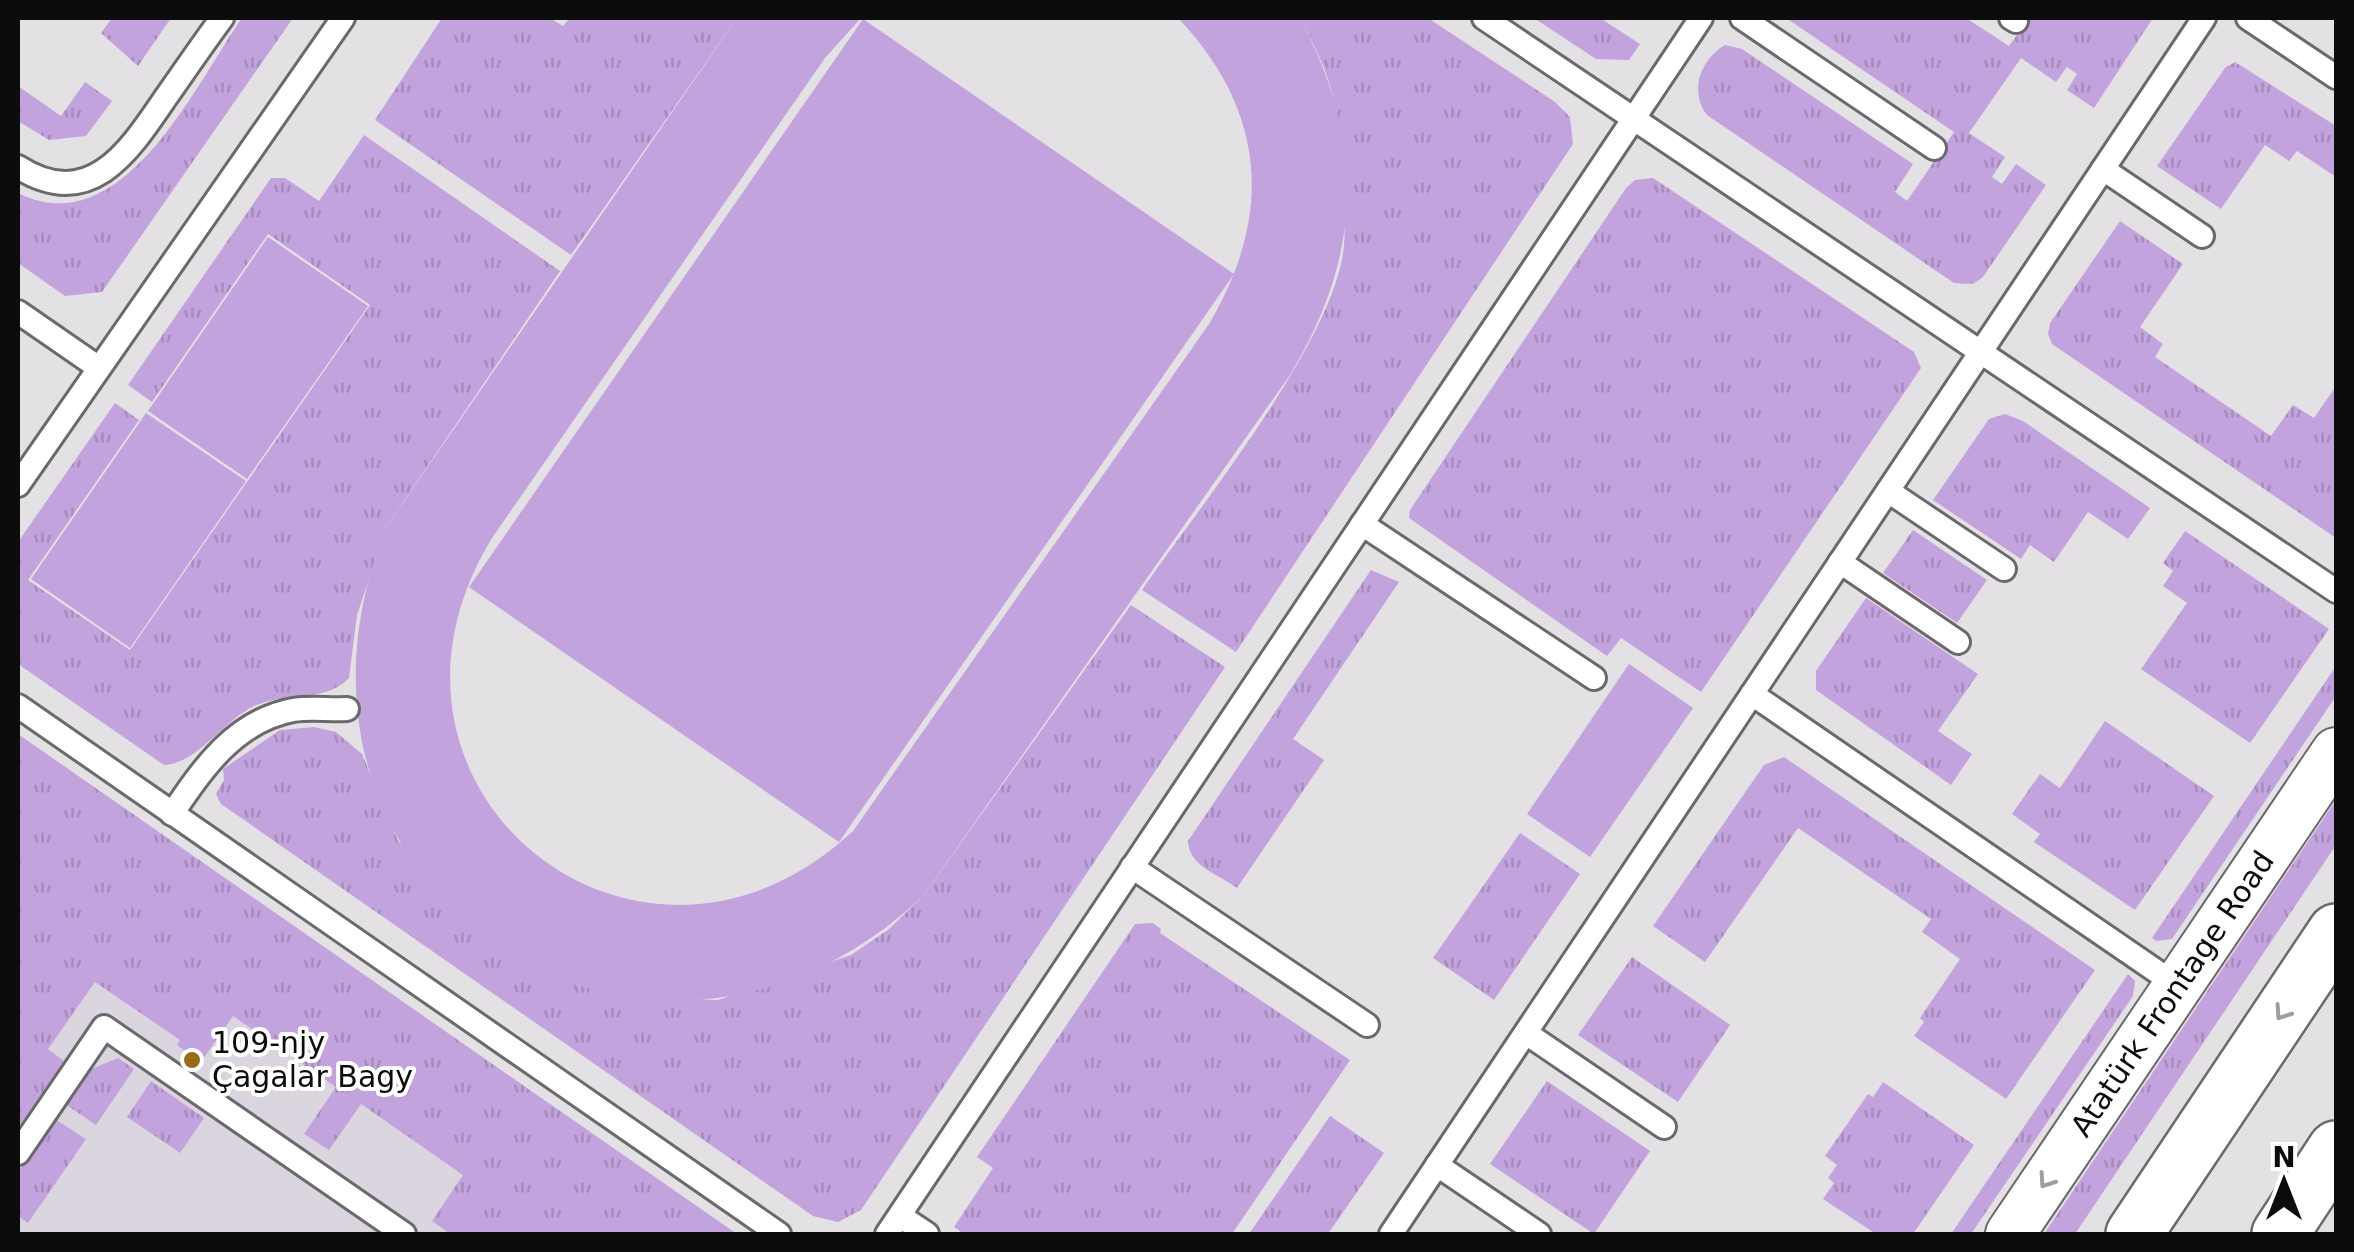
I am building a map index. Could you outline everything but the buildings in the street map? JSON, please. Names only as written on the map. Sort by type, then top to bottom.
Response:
[{"type":"main road","points":[[2134,1234],[2336,932]]},
{"type":"main road","points":[[2280,1234],[2336,1150]]},
{"type":"street","name":"Atatürk Frontage Road","points":[[2010,1234],[2336,752]]},
{"type":"lane","points":[[18,167],[38,178],[71,182],[116,165],[222,18]]},
{"type":"lane","points":[[18,486],[343,18]]},
{"type":"lane","points":[[1484,18],[2336,590]]},
{"type":"lane","points":[[927,1234],[893,1225],[1701,18]]},
{"type":"lane","points":[[1742,18],[1934,148]]},
{"type":"lane","points":[[1390,1234],[2204,18]]},
{"type":"lane","points":[[2248,18],[2336,78]]},
{"type":"lane","points":[[2103,169],[2202,236]]},
{"type":"lane","points":[[18,312],[99,368]]},
{"type":"lane","points":[[1888,491],[2004,569]]},
{"type":"lane","points":[[1362,524],[1594,678]]},
{"type":"lane","points":[[1840,562],[1958,642]]},
{"type":"lane","points":[[1752,694],[2178,986]]},
{"type":"lane","points":[[18,706],[779,1234]]},
{"type":"lane","points":[[172,814],[208,762],[245,730],[295,710],[348,709]]},
{"type":"lane","points":[[1132,867],[1367,1024]]},
{"type":"lane","points":[[18,1153],[104,1028],[404,1234]]},
{"type":"lane","points":[[1526,1032],[1664,1127]]},
{"type":"lane","points":[[1437,1165],[1539,1234]]},
{"type":"shaded area","name":"109-njy Çagalar Bagy","points":[[49,841],[618,1234],[18,1234],[18,886]]},
{"type":"green space","points":[[112,18],[171,18],[138,66],[101,33]]},
{"type":"green space","points":[[242,18],[293,18],[102,292],[65,296],[18,263],[18,193],[56,203],[90,197],[122,179],[151,151],[177,117]]},
{"type":"green space","points":[[442,18],[550,18],[563,26],[570,18],[737,18],[571,255],[375,120]]},
{"type":"green space","points":[[737,18],[861,18],[825,58],[492,538],[455,631],[454,718],[483,794],[535,854],[604,892],[685,905],[770,886],[853,831],[1209,324],[1230,283],[1244,243],[1251,203],[1251,165],[1244,127],[1229,90],[1207,53],[1178,18],[1300,18],[1322,64],[1337,110],[1347,198],[1343,242],[1332,286],[1290,375],[923,896],[814,970],[701,999],[592,989],[495,944],[418,870],[370,772],[356,655],[387,526]]},
{"type":"green space","points":[[1300,18],[1428,18],[1555,102],[1570,117],[1573,144],[1236,652],[1142,590],[1261,422],[1317,327],[1335,284],[1344,245],[1336,111],[1327,77]]},
{"type":"green space","points":[[1534,18],[1600,18],[1640,44],[1629,60],[1596,59]]},
{"type":"green space","points":[[1786,18],[1966,18],[2009,46],[2029,18],[2153,18],[2094,108],[2067,90],[2077,74],[2067,67],[2056,82],[2021,58],[1969,133],[2005,157],[1992,177],[2002,184],[2016,164],[2046,185],[1983,277],[1973,284],[1954,283],[1707,115],[1698,86],[1704,67],[1725,45],[1742,49],[1913,164],[1895,192],[1907,201],[1954,132]]},
{"type":"green space","points":[[863,19],[1234,274],[839,842],[469,587]]},
{"type":"green space","points":[[2235,62],[2336,126],[2336,177],[2297,151],[2289,161],[2265,145],[2221,209],[2157,166],[2225,68]]},
{"type":"green space","points":[[85,82],[112,101],[86,136],[49,140],[18,121],[18,86],[61,116]]},
{"type":"green space","points":[[364,135],[560,271],[387,526],[357,615],[349,678],[329,691],[254,706],[188,757],[164,765],[18,664],[18,542],[115,403],[139,420],[28,580],[130,650],[370,305],[268,234],[152,402],[128,385],[271,178],[285,178],[319,201]]},
{"type":"green space","points":[[1653,178],[1914,352],[1921,368],[1701,692],[1621,638],[1607,656],[1409,518],[1410,510],[1626,188],[1635,180]]},
{"type":"green space","points":[[2120,221],[2183,264],[2140,327],[2163,344],[2155,357],[2271,436],[2293,405],[2314,418],[2336,386],[2336,538],[2052,344],[2048,334],[2050,323]]},
{"type":"green space","points":[[268,237],[368,306],[247,479],[148,411]]},
{"type":"green space","points":[[146,413],[246,481],[130,648],[31,579]]},
{"type":"green space","points":[[2005,414],[2023,421],[2150,508],[2128,539],[2088,512],[2054,562],[2030,545],[2021,559],[1933,500],[1989,419]]},
{"type":"green space","points":[[1913,530],[1987,580],[1957,623],[1883,573]]},
{"type":"green space","points":[[2185,531],[2329,629],[2250,743],[2141,669],[2187,603],[2163,586],[2173,571],[2163,563]]},
{"type":"green space","points":[[1371,570],[1399,582],[1293,739],[1324,760],[1237,888],[1198,863],[1188,841]]},
{"type":"green space","points":[[1866,598],[1978,674],[1938,731],[1972,754],[1951,785],[1816,690],[1816,671]]},
{"type":"green space","points":[[1131,605],[1225,667],[861,1210],[838,1222],[813,1216],[221,804],[216,794],[224,780],[223,769],[280,730],[314,727],[336,732],[362,754],[398,841],[535,967],[578,985],[624,996],[718,1000],[851,955],[889,929],[923,896]]},
{"type":"green space","points":[[1629,664],[1693,708],[1590,857],[1527,814]]},
{"type":"green space","points":[[2336,666],[2336,696],[2172,939],[2156,941],[2152,938]]},
{"type":"green space","points":[[2105,721],[2214,796],[2135,910],[2034,842],[2040,834],[2012,814],[2040,774],[2060,788]]},
{"type":"green space","points":[[18,734],[737,1234],[450,1234],[432,1221],[463,1175],[361,1104],[329,1150],[304,1134],[336,1087],[233,1016],[201,1062],[177,1045],[180,1040],[95,982],[48,1049],[64,1061],[18,1128]]},
{"type":"green space","points":[[1784,757],[2095,970],[2006,1099],[1914,1036],[1924,1022],[1920,1018],[1960,959],[1922,932],[1931,919],[1798,828],[1705,962],[1653,926],[1764,765]]},
{"type":"green space","points":[[2336,800],[2336,845],[2075,1234],[2044,1234]]},
{"type":"green space","points":[[1520,833],[1580,874],[1494,1000],[1433,958]]},
{"type":"green space","points":[[1153,923],[1161,929],[1160,933],[1350,1060],[1232,1234],[964,1234],[954,1227],[993,1168],[977,1157],[1135,924]]},
{"type":"green space","points":[[1632,957],[1730,1025],[1678,1102],[1578,1035]]},
{"type":"green space","points":[[2128,974],[2135,981],[2133,996],[1971,1234],[1951,1234]]},
{"type":"green space","points":[[118,1058],[134,1069],[96,1125],[65,1104],[89,1070]]},
{"type":"green space","points":[[151,1081],[204,1118],[180,1153],[127,1117]]},
{"type":"green space","points":[[1547,1081],[1650,1151],[1594,1234],[1490,1164]]},
{"type":"green space","points":[[1883,1082],[1974,1145],[1913,1234],[1876,1234],[1823,1199],[1834,1183],[1828,1178],[1837,1165],[1825,1156],[1868,1094],[1873,1097]]},
{"type":"green space","points":[[1330,1116],[1384,1153],[1328,1234],[1249,1234]]},
{"type":"green space","points":[[55,1119],[86,1139],[28,1223],[18,1216],[18,1172]]},
{"type":"place","name":"109-njy Çagalar Bagy","points":[[192,1060]]}]
